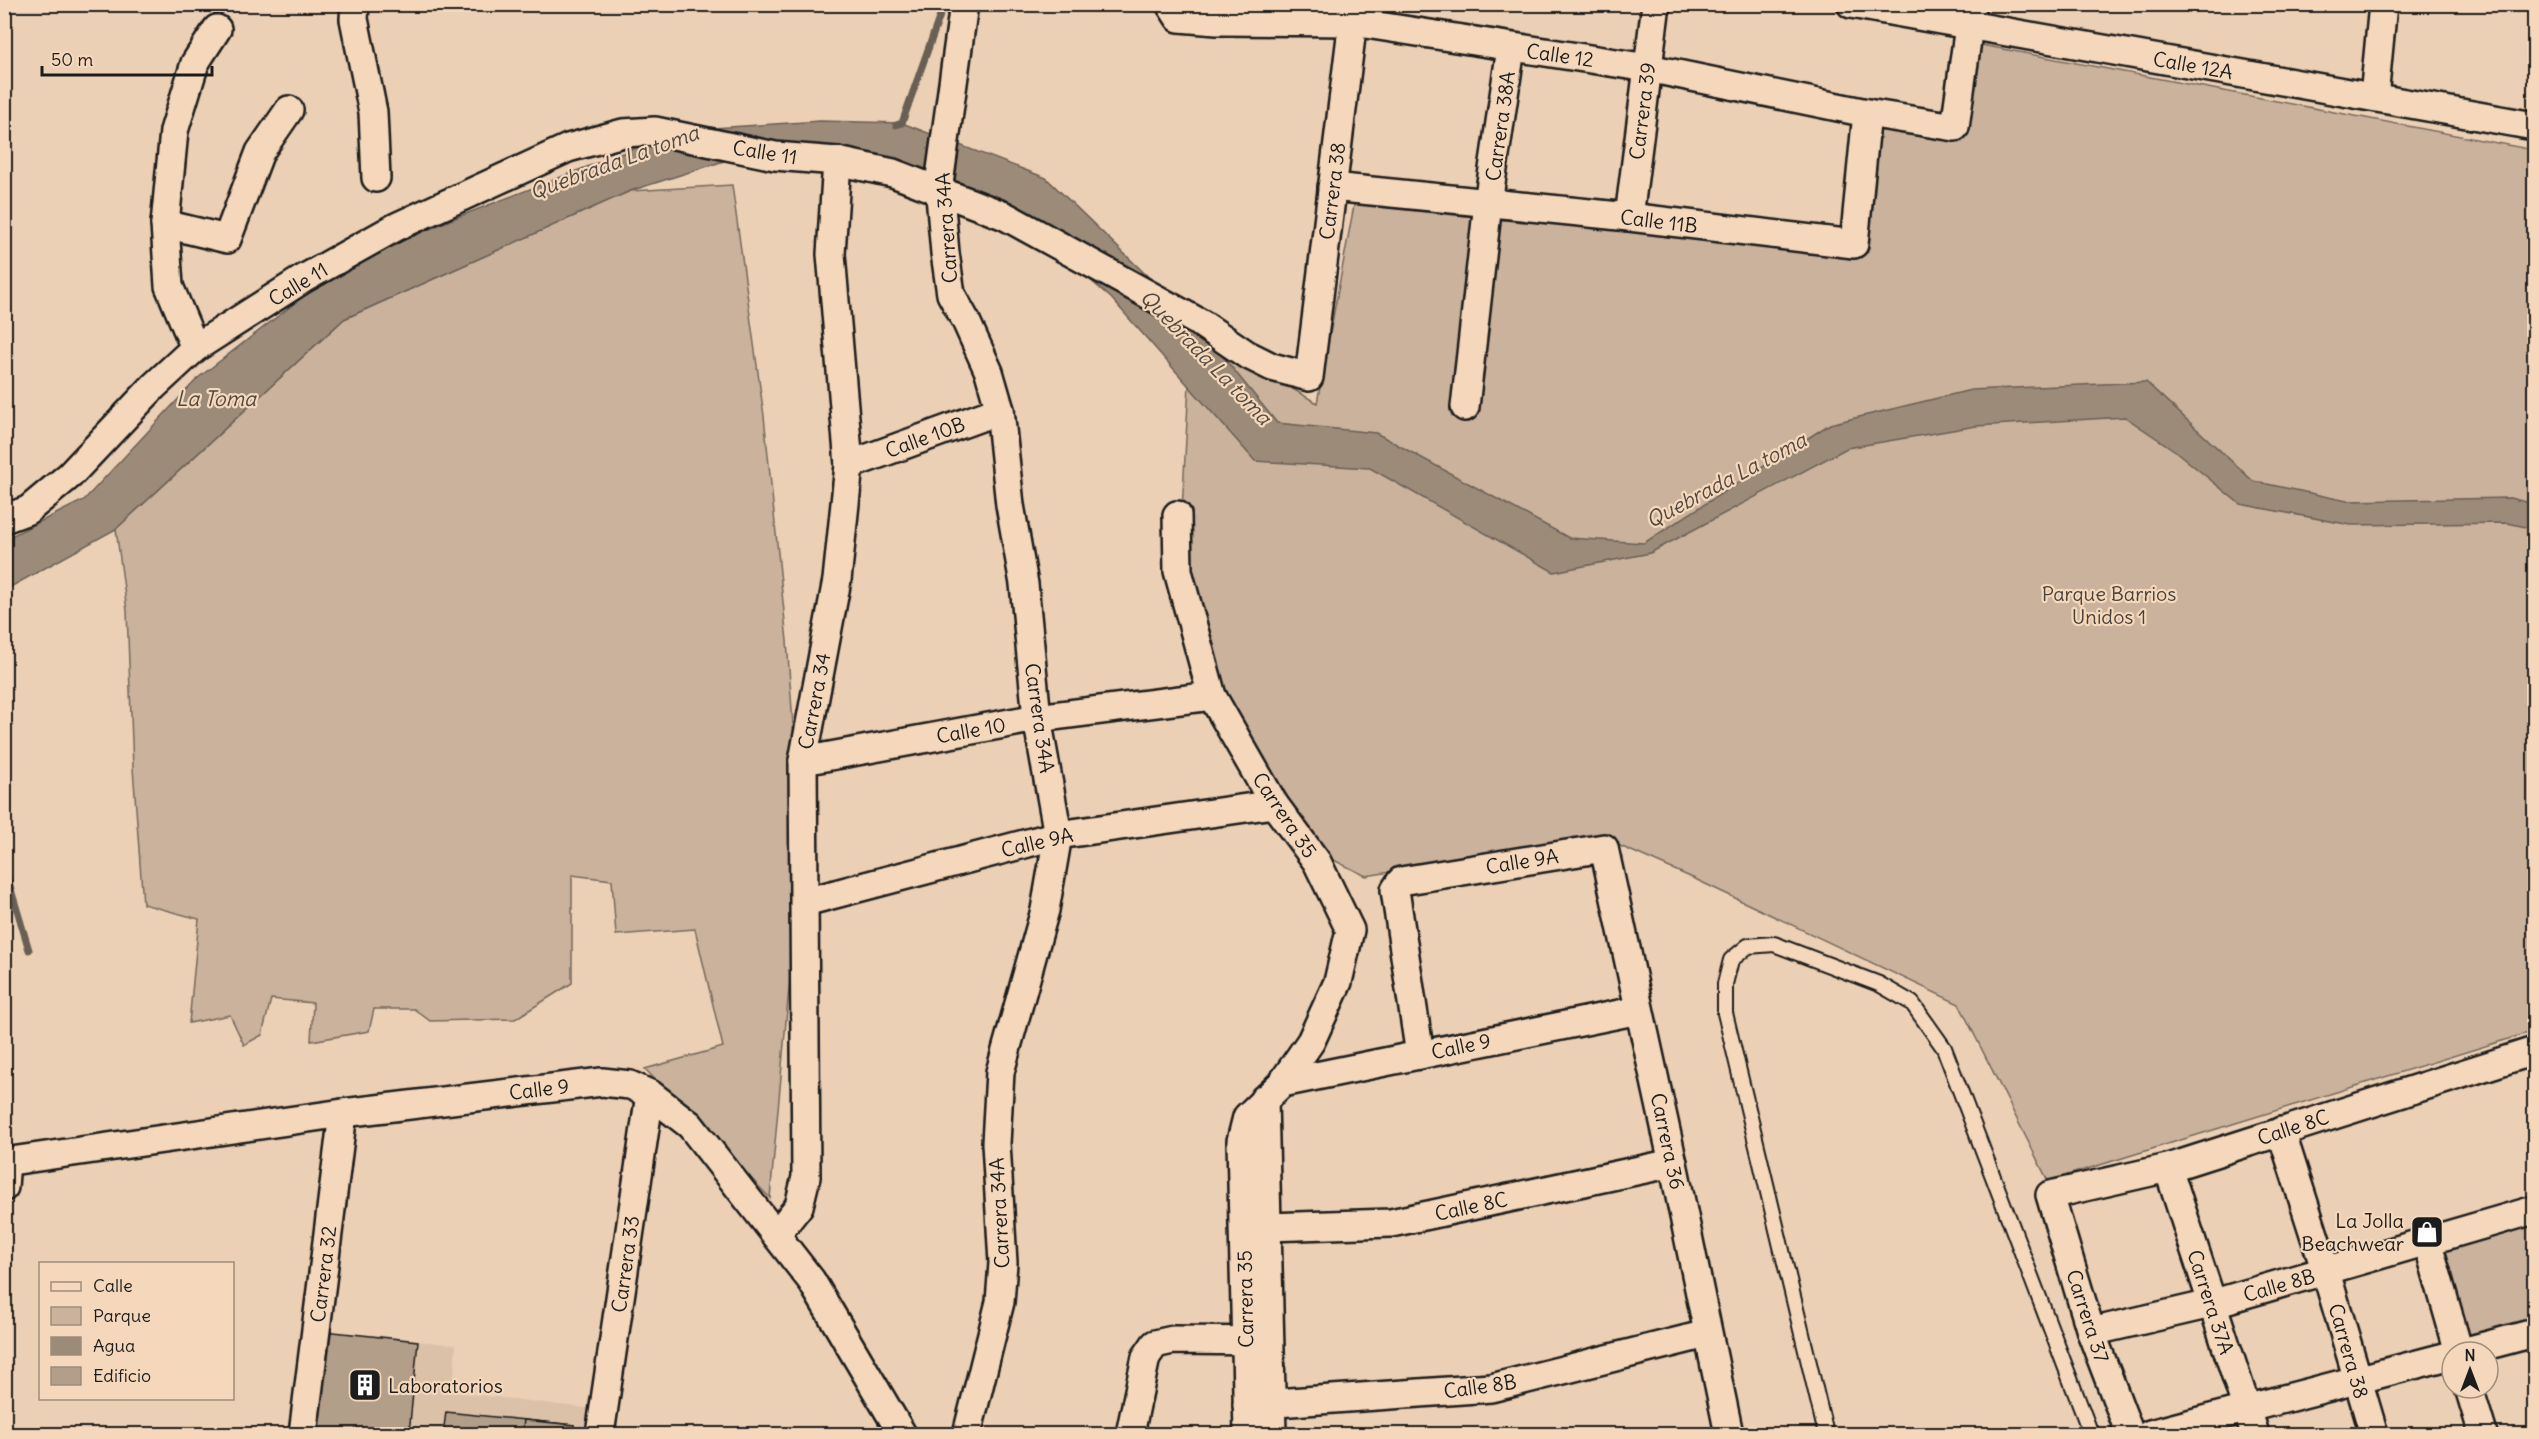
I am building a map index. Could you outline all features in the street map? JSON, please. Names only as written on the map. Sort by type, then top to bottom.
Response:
[{"type":"street","points":[[355,4],[354,19],[373,112],[376,178]]},
{"type":"street","name":"Carrera 34A","points":[[963,4],[946,120],[939,188],[951,294],[989,372],[1000,410],[1010,505],[1024,584],[1037,718],[1058,835],[1045,910],[1000,1072],[996,1143],[1003,1263],[1000,1302],[967,1434]]},
{"type":"street","name":"Calle 12","points":[[1170,4],[1179,18],[1217,13],[1354,13],[1511,48],[1648,68],[1867,113],[1955,127],[1971,15]]},
{"type":"street","name":"Carrera 39","points":[[1629,217],[1656,4]]},
{"type":"street","name":"Calle 12A","points":[[1851,4],[1971,15],[2374,97],[2535,126]]},
{"type":"street","points":[[2374,97],[2383,4]]},
{"type":"street","name":"Carrera 38","points":[[1309,377],[1354,13]]},
{"type":"street","points":[[195,348],[169,286],[165,224],[174,131],[195,63],[217,29]]},
{"type":"street","name":"Carrera 38A","points":[[1465,407],[1488,203],[1511,48]]},
{"type":"street","points":[[165,224],[227,239],[260,152],[289,110]]},
{"type":"street","name":"Calle 11B","points":[[1332,187],[1629,217],[1854,244],[1867,113]]},
{"type":"street","name":"Calle 11","points":[[4,519],[28,510],[70,476],[153,386],[195,348],[303,279],[396,227],[568,148],[623,133],[655,131],[775,156],[837,161],[893,173],[939,188],[1005,216],[1202,324],[1246,354],[1272,367],[1309,377]]},
{"type":"street","name":"Carrera 34","points":[[776,1234],[799,1206],[806,1177],[803,761],[837,580],[849,465],[831,255],[837,161]]},
{"type":"street","name":"Calle 10B","points":[[849,465],[1000,410]]},
{"type":"street","name":"Carrera 35","points":[[1177,515],[1178,571],[1212,696],[1274,804],[1317,862],[1350,930],[1338,982],[1311,1041],[1273,1091],[1248,1118],[1241,1141],[1259,1341]]},
{"type":"street","name":"Calle 10","points":[[803,761],[1037,718],[1212,696]]},
{"type":"street","name":"Calle 9A","points":[[805,902],[1058,835],[1274,804]]},
{"type":"street","name":"Calle 9A","points":[[1419,1055],[1395,890],[1401,881],[1604,848]]},
{"type":"street","name":"Carrera 36","points":[[1604,848],[1729,1434]]},
{"type":"street","name":"Calle 9","points":[[1273,1091],[1419,1055],[1639,1010]]},
{"type":"street","name":"Calle 8C","points":[[2050,1195],[2168,1168],[2535,1051]]},
{"type":"street","name":"Calle 9","points":[[5,1170],[343,1113],[602,1082],[630,1085],[650,1094],[690,1125],[776,1234],[811,1280],[902,1434]]},
{"type":"street","name":"Carrera 35","points":[[1248,1434],[1259,1405],[1259,1341],[1273,1091]]},
{"type":"street","name":"Carrera 33","points":[[600,1434],[650,1094]]},
{"type":"street","name":"Carrera 32","points":[[303,1434],[343,1113]]},
{"type":"street","name":"Carrera 38","points":[[2281,1131],[2326,1272],[2373,1434]]},
{"type":"street","name":"Calle 8C","points":[[1267,1227],[1391,1223],[1673,1163]]},
{"type":"street","name":"Carrera 37A","points":[[2168,1168],[2251,1422]]},
{"type":"street","name":"Carrera 37","points":[[2050,1195],[2091,1332],[2130,1434]]},
{"type":"street","name":"Calle 8B","points":[[2091,1332],[2211,1304],[2535,1210]]},
{"type":"street","points":[[2427,1240],[2456,1340]]},
{"type":"street","points":[[2500,1342],[2535,1333]]},
{"type":"street","name":"Calle 8B","points":[[1259,1405],[1491,1388],[1707,1334]]},
{"type":"street","points":[[1130,1434],[1146,1357],[1155,1344],[1173,1340],[1259,1341]]},
{"type":"street","points":[[2150,1434],[2251,1422],[2358,1380],[2440,1358]]},
{"type":"street","points":[[2473,1400],[2483,1434]]},
{"type":"street","name":"Carrera 35","points":[[1259,1405],[1272,1434]]},
{"type":"lane","points":[[1826,1434],[1725,1013],[1725,984],[1731,960],[1748,946],[1774,944],[1879,984],[1912,1003],[1944,1048],[2091,1434]]},
{"type":"shaded area","points":[[324,1331],[456,1345],[453,1392],[594,1409],[590,1434],[310,1434]]},
{"type":"green space","name":"Parque Barrios Unidos 1","points":[[1976,44],[2534,150],[2534,1031],[2048,1181],[1959,1004],[1695,879],[1602,838],[1366,876],[1321,854],[1292,812],[1227,697],[1180,546],[1192,331],[1317,403],[1355,200],[1867,253],[1880,129],[1962,142]]},
{"type":"green space","points":[[732,185],[764,416],[787,641],[796,765],[797,900],[770,1198],[645,1069],[723,1047],[695,929],[616,935],[612,880],[572,875],[572,983],[515,1019],[430,1021],[414,1009],[374,1009],[369,1031],[311,1041],[313,1003],[271,999],[262,1035],[244,1045],[230,1015],[189,1023],[199,919],[143,904],[133,768],[127,611],[116,529],[344,319],[630,191]]},
{"type":"green space","points":[[2534,1224],[2534,1330],[2492,1340],[2461,1340],[2436,1249]]},
{"type":"water","name":"La Toma","points":[[820,121],[902,123],[1046,178],[1194,321],[1277,423],[1376,433],[1569,538],[1644,543],[1830,424],[1971,390],[2146,382],[2253,481],[2347,501],[2510,498],[2534,504],[2534,529],[2508,523],[2351,525],[2240,504],[2174,450],[2125,417],[1976,426],[1847,448],[1650,553],[1554,572],[1370,468],[1255,461],[1111,298],[999,201],[832,148],[724,161],[630,191],[344,319],[116,529],[5,590],[5,539],[84,500],[198,378],[339,269],[450,220],[682,130]]},
{"type":"building","name":"Laboratorios","points":[[324,1331],[418,1341],[409,1434],[368,1434],[311,1428]]},
{"type":"building","points":[[446,1412],[574,1425],[573,1434],[443,1434]]},
{"type":"building","points":[[524,1420],[574,1425],[573,1434],[522,1434]]},
{"type":"waterway","points":[[896,125],[902,123],[944,4]]},
{"type":"waterway","points":[[4,866],[29,950]]},
{"type":"place","name":"La Jolla Beachwear","points":[[2427,1232]]},
{"type":"place","name":"Laboratorios","points":[[365,1385]]},
{"type":"water label","name":"Quebrada La toma","points":[[614,162]]},
{"type":"water label","name":"Quebrada La toma","points":[[1206,357]]},
{"type":"water label","name":"Quebrada La toma","points":[[1726,480]]}]
